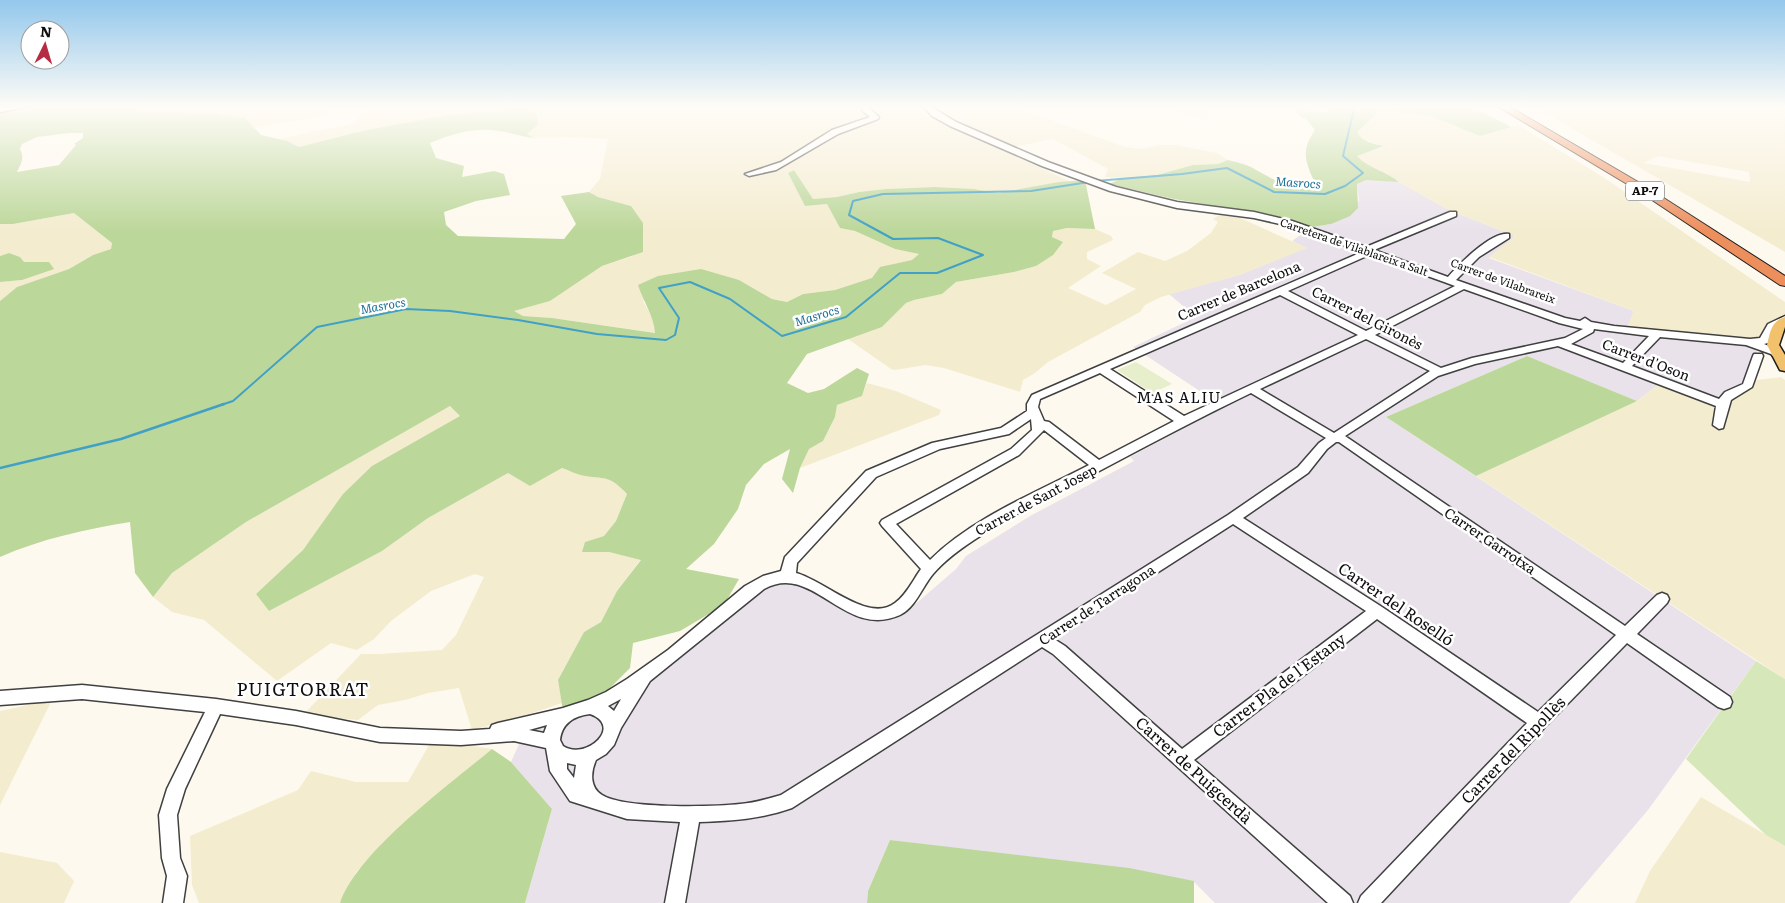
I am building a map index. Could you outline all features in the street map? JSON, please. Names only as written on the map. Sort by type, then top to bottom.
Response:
[{"type":"highway","name":"AP-7","points":[[1573,148],[1634,184],[1785,282]]},
{"type":"highway","name":"AP-7","points":[[1592,148],[1737,236]]},
{"type":"main road","points":[[1782,356],[1773,344],[1778,327],[1785,320]]},
{"type":"main road","points":[[1785,332],[1782,339],[1782,356],[1785,367]]},
{"type":"street","points":[[749,174],[766,171],[783,164],[809,148]]},
{"type":"street","name":"Carretera de Vilablareix a Salt","points":[[1009,148],[1113,189],[1177,205],[1254,215],[1279,221],[1367,252]]},
{"type":"street","name":"Carrer de Barcelona","points":[[1036,418],[1032,403],[1036,397],[1453,214]]},
{"type":"street","name":"Carrer de Sant Josep","points":[[788,576],[808,582],[856,609],[881,614],[894,611],[904,604],[929,568],[962,540],[991,522],[1182,421],[1366,335],[1456,283],[1476,253],[1506,236]]},
{"type":"street","name":"Carrer de Vilabrareix","points":[[1367,252],[1585,328],[1623,325],[1626,330]]},
{"type":"street","points":[[1456,283],[1585,328],[1606,328],[1748,342],[1764,341],[1772,326],[1785,320]]},
{"type":"street","name":"Carrer de Vilabrareix","points":[[1456,283],[1548,311],[1585,328]]},
{"type":"street","name":"Carrer del Gironès","points":[[1280,291],[1440,372]]},
{"type":"street","name":"Carrer de Tarragona","points":[[554,747],[559,771],[576,796],[627,811],[691,814],[738,813],[760,810],[786,802],[1233,518],[1303,470],[1323,446],[1334,438],[1440,372],[1472,361],[1559,343],[1585,328]]},
{"type":"street","points":[[1624,368],[1658,333]]},
{"type":"street","points":[[1735,341],[1762,350],[1770,355],[1785,372]]},
{"type":"street","points":[[1748,342],[1782,356]]},
{"type":"street","name":"Carrer d'Oson","points":[[1559,343],[1722,404]]},
{"type":"street","points":[[1719,424],[1722,404],[1726,397],[1748,385],[1758,356]]},
{"type":"street","points":[[1100,368],[1182,421]]},
{"type":"street","name":"Carrer Garrotxa","points":[[1252,389],[1334,438],[1342,439],[1724,702]]},
{"type":"street","points":[[1036,418],[1099,466]]},
{"type":"street","points":[[929,568],[886,523],[1015,452],[1038,431],[1036,418]]},
{"type":"street","points":[[461,738],[566,714],[610,698],[644,676],[750,590],[762,582],[776,577],[788,576],[790,561],[871,474],[936,446],[1005,431],[1036,418]]},
{"type":"street","name":"Carrer del Roselló","points":[[1233,518],[1377,611],[1540,722]]},
{"type":"street","name":"Carrer del Ripollès","points":[[1368,903],[1540,722],[1662,599]]},
{"type":"street","name":"Carrer Pla de l'Estany","points":[[1182,759],[1377,611]]},
{"type":"street","name":"Carrer de Puigcerdà","points":[[1043,640],[1059,650],[1343,903]]},
{"type":"street","points":[[0,698],[82,692],[216,706],[296,718],[380,735],[461,738],[514,734],[554,747],[565,756],[576,758],[589,756],[600,750],[609,741],[614,724],[644,676]]},
{"type":"street","points":[[173,903],[177,876],[171,858],[168,815],[176,789],[191,754],[216,706]]},
{"type":"street","points":[[590,706],[600,708],[610,714],[614,724]]},
{"type":"street","points":[[554,747],[553,730],[557,722],[566,714]]},
{"type":"street","points":[[589,756],[582,769],[583,785],[596,802]]},
{"type":"street","points":[[675,903],[691,814]]},
{"type":"shaded area","points":[[606,148],[998,148],[1069,181],[998,193],[974,189],[935,187],[886,189],[813,199],[794,170],[788,173],[805,206],[827,204],[840,228],[855,231],[895,249],[919,254],[913,260],[894,264],[873,278],[835,290],[803,294],[787,302],[772,299],[739,280],[643,301],[654,320],[656,333],[552,318],[523,316],[513,311],[550,301],[602,266],[633,256],[631,206],[598,197],[589,192],[600,179]]},
{"type":"shaded area","points":[[1070,148],[1192,148],[1217,153],[1228,160],[1218,164],[1193,165],[1157,175],[1123,178],[1105,177],[1108,169]]},
{"type":"shaded area","points":[[1380,148],[1556,148],[1603,177],[1785,302],[1785,318],[1756,340],[1627,327],[1634,311],[1489,257],[1515,236],[1449,210],[1392,177],[1364,164],[1357,156]]},
{"type":"shaded area","points":[[1606,148],[1785,148],[1785,252]],"holes":[[[1658,156],[1749,172],[1750,182],[1644,163]]]},
{"type":"shaded area","points":[[1366,179],[1399,182],[1449,210],[1515,236],[1489,258],[1634,311],[1628,327],[1735,338],[1757,351],[1749,389],[1725,407],[1659,384],[1637,401],[1527,356],[1386,417],[1756,661],[1648,810],[1569,903],[1215,903],[1193,881],[890,840],[868,891],[867,903],[525,903],[552,809],[511,762],[527,726],[602,696],[788,572],[814,580],[861,607],[878,610],[912,607],[956,569],[966,556],[1030,516],[1134,461],[1130,457],[1224,407],[1133,347],[1196,317],[1169,294],[1239,275],[1306,248],[1292,241],[1312,227],[1331,224],[1359,201],[1357,184]]},
{"type":"shaded area","points":[[74,213],[112,243],[111,249],[93,255],[69,269],[17,287],[0,301],[0,282],[22,280],[49,262],[24,262],[20,257],[9,253],[0,256],[0,224],[13,224]]},
{"type":"shaded area","points":[[1219,215],[1240,218],[1307,248],[1239,275],[1161,297],[1145,305],[1140,312],[1048,362],[1023,380],[1020,392],[944,368],[925,365],[891,369],[848,339],[882,327],[906,303],[942,294],[956,282],[1014,272],[1036,266],[1063,242],[1052,237],[1053,231],[1067,228],[1095,229],[1111,236],[1113,240],[1087,252],[1087,259],[1101,266],[1068,288],[1106,305],[1136,289],[1102,273],[1138,252],[1165,261],[1187,251],[1211,233],[1218,222],[1213,219]]},
{"type":"shaded area","points":[[1781,377],[1785,380],[1785,679],[1476,476],[1637,401],[1659,384],[1725,407],[1749,389],[1757,380]]},
{"type":"shaded area","points":[[867,383],[896,391],[941,410],[939,415],[800,468],[809,449],[823,441],[835,417],[837,405],[862,396]]},
{"type":"shaded area","points":[[450,406],[460,416],[423,438],[323,523],[303,550],[256,594],[269,611],[382,551],[428,518],[508,473],[530,486],[562,468],[583,476],[597,476],[614,481],[627,494],[616,521],[604,536],[585,542],[583,552],[609,552],[641,559],[617,591],[601,622],[584,632],[558,680],[562,703],[518,718],[472,730],[459,688],[378,705],[358,720],[315,716],[305,713],[361,654],[442,650],[456,635],[484,577],[475,574],[431,591],[391,621],[374,639],[357,650],[331,643],[277,681],[204,620],[172,612],[153,597],[172,573],[246,522]]},
{"type":"shaded area","points":[[52,700],[0,805],[0,711]]},
{"type":"shaded area","points":[[429,745],[473,746],[492,749],[393,833],[356,872],[340,903],[199,903],[192,885],[190,836],[298,790],[311,771],[356,782],[408,782]]},
{"type":"shaded area","points":[[1701,797],[1785,846],[1785,903],[1635,903],[1650,871]]},
{"type":"shaded area","points":[[0,852],[57,863],[74,881],[64,903],[0,903]]},
{"type":"green space","points":[[0,148],[20,148],[22,160],[17,172],[59,165],[73,148],[432,148],[436,158],[464,166],[462,177],[494,171],[504,174],[510,195],[476,201],[444,212],[446,225],[458,236],[564,239],[576,224],[561,196],[589,192],[598,197],[631,206],[643,223],[643,252],[602,266],[550,301],[514,311],[523,316],[552,318],[655,333],[638,285],[658,276],[701,269],[739,280],[772,299],[787,302],[803,294],[835,290],[872,278],[880,267],[912,260],[919,254],[895,249],[855,231],[840,228],[827,204],[805,206],[788,173],[794,170],[813,199],[886,189],[935,187],[974,189],[998,193],[1059,182],[1085,180],[1095,229],[1067,228],[1053,231],[1052,237],[1063,242],[1053,255],[1036,266],[1014,272],[956,282],[942,294],[906,303],[882,327],[807,354],[787,383],[808,393],[824,389],[857,368],[869,374],[862,396],[837,405],[835,417],[823,441],[809,449],[800,468],[793,493],[782,479],[790,449],[764,464],[746,485],[738,509],[714,544],[686,569],[739,579],[724,605],[680,631],[633,643],[630,668],[602,696],[563,711],[558,680],[584,632],[601,622],[617,591],[641,560],[609,552],[582,552],[585,542],[604,536],[616,521],[627,494],[608,479],[582,475],[562,468],[530,486],[508,473],[428,518],[382,551],[269,611],[256,594],[303,550],[343,494],[372,466],[460,416],[450,406],[246,522],[172,573],[153,597],[135,573],[130,522],[64,535],[0,557],[0,301],[17,287],[69,269],[93,255],[111,249],[112,243],[74,213],[13,224],[0,224]]},
{"type":"green space","points":[[1307,148],[1378,148],[1357,156],[1367,164],[1399,182],[1366,180],[1357,184],[1358,208],[1350,216],[1331,224],[1312,227],[1275,216],[1174,199],[1109,184],[1123,178],[1157,175],[1193,165],[1218,164],[1228,160],[1249,166],[1282,183],[1297,186],[1306,185],[1314,181],[1308,167]]},
{"type":"green space","points":[[9,253],[20,257],[24,262],[49,262],[54,269],[22,280],[0,282],[0,256]]},
{"type":"green space","points":[[1527,356],[1637,401],[1476,476],[1386,417]]},
{"type":"green space","points":[[1136,362],[1172,384],[1152,393],[1117,370]]},
{"type":"green space","points":[[1756,661],[1785,679],[1785,846],[1766,835],[1686,759]]},
{"type":"green space","points":[[492,749],[511,762],[552,809],[525,903],[340,903],[350,883],[365,862],[384,841],[429,800]]},
{"type":"green space","points":[[890,840],[1129,868],[1194,881],[1194,903],[867,903],[868,891]]},
{"type":"waterway","name":"Masrocs","points":[[1095,181],[1182,174],[1227,168],[1274,192],[1325,194],[1345,186],[1363,173],[1343,156],[1345,148]]},
{"type":"waterway","name":"Masrocs","points":[[224,404],[233,401],[317,327],[406,309],[450,311],[518,320],[597,334],[666,340],[675,335],[679,318],[659,288],[690,282],[730,299],[782,336],[846,317],[900,273],[937,273],[983,255],[938,238],[893,239],[849,215],[853,201],[883,194],[1031,191],[1089,182]]},
{"type":"waterway","name":"Masrocs","points":[[0,468],[121,439],[224,404]]},
{"type":"district","name":"MAS ALIU","points":[[1179,398]]},
{"type":"district","name":"PUIGTORRAT","points":[[303,690]]}]
